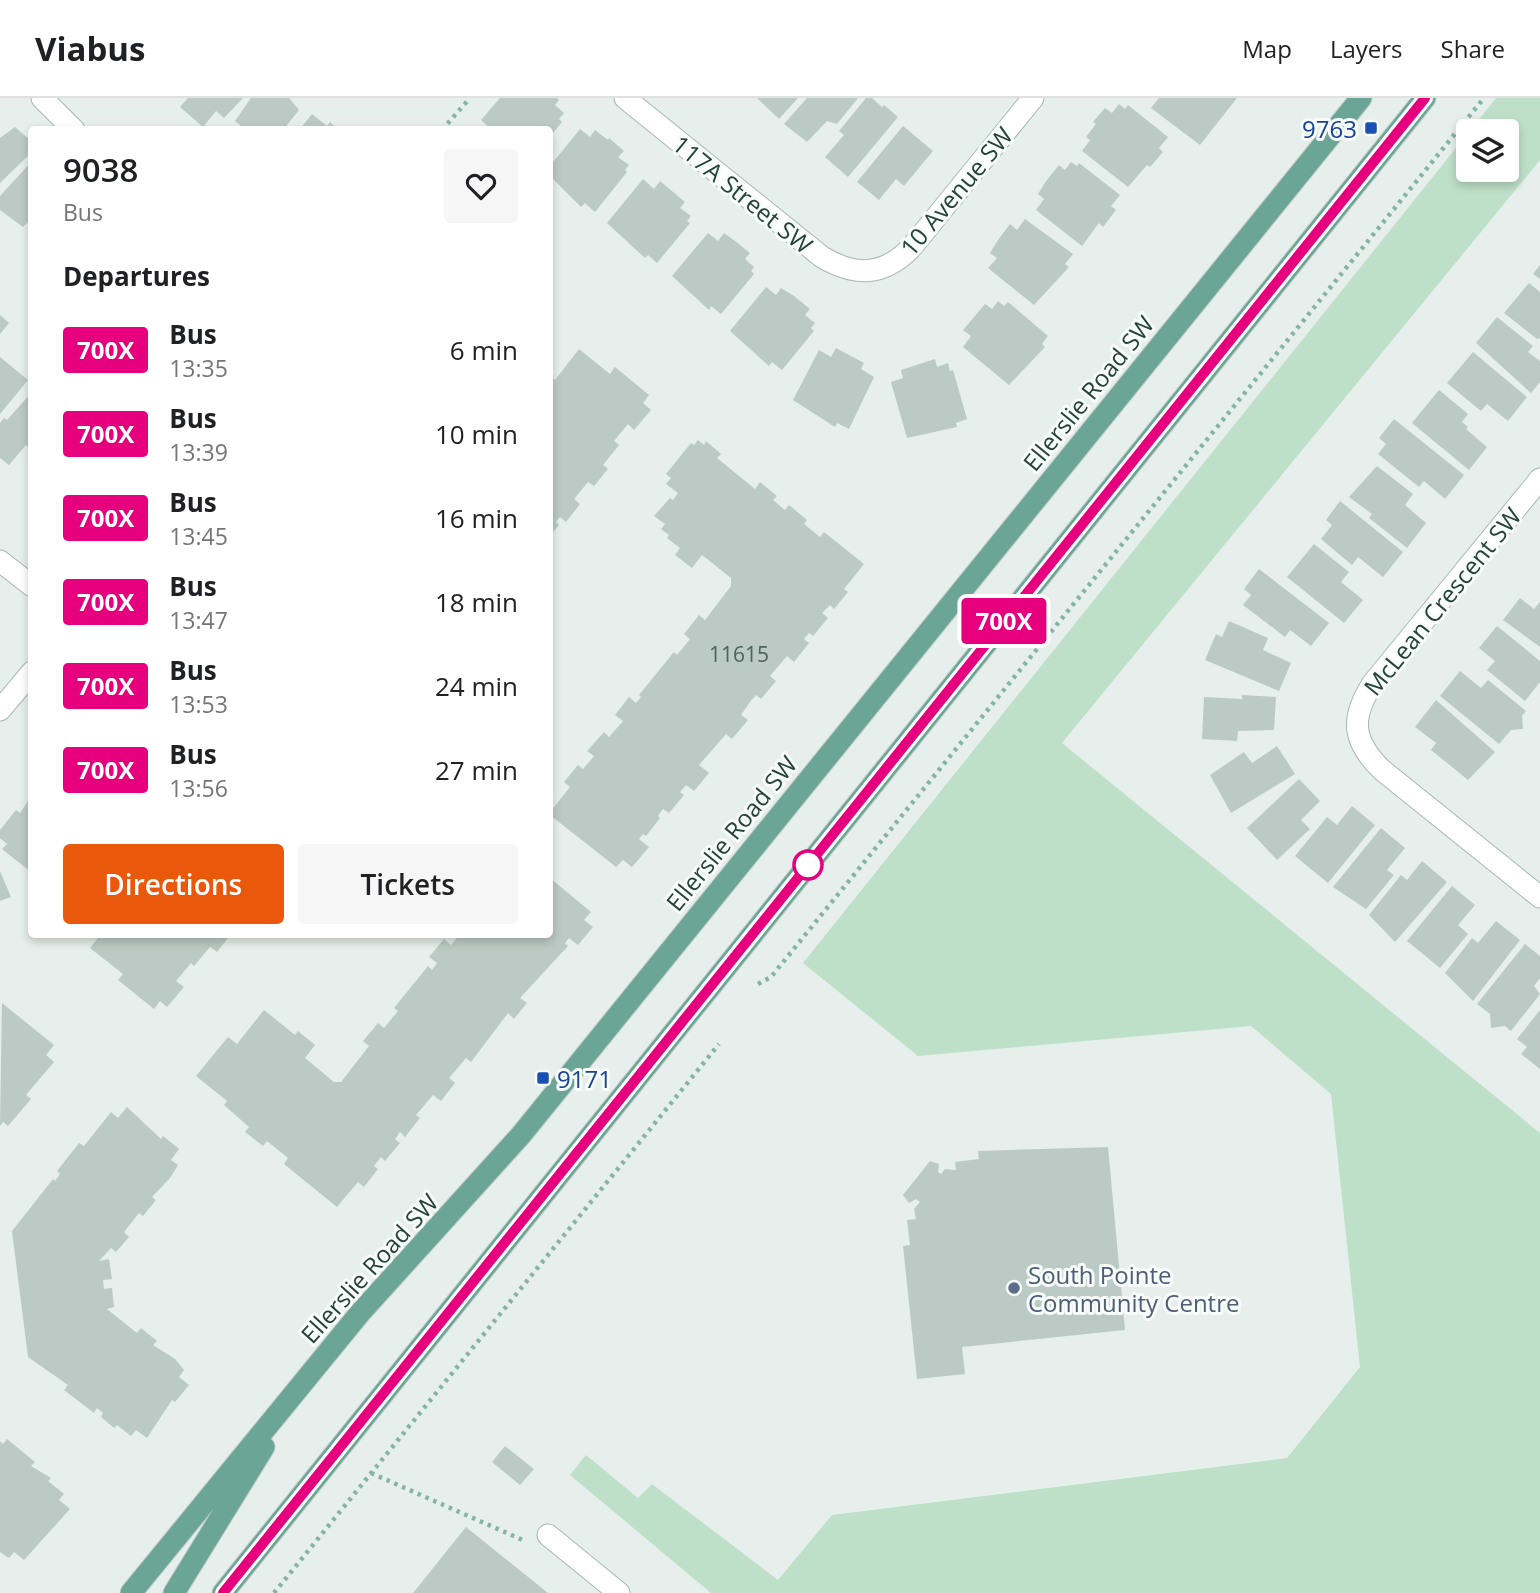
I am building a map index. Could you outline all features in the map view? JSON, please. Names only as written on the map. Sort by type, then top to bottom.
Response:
[{"type":"main road","name":"Ellerslie Road SW","points":[[131,1593],[307,1377],[521,1135],[1361,98]]},
{"type":"main road","points":[[223,1593],[1425,98]]},
{"type":"main road","points":[[174,1593],[307,1377]]},
{"type":"street","points":[[42,98],[70,126]]},
{"type":"street","name":"117A Street SW","points":[[625,98],[822,257],[853,272],[870,273]]},
{"type":"street","name":"10 Avenue SW","points":[[870,273],[898,261],[911,248],[1033,98]]},
{"type":"street","name":"McLean Crescent SW","points":[[1540,479],[1373,683],[1363,699],[1357,729],[1364,750],[1382,770],[1540,897]]},
{"type":"street","points":[[0,561],[28,583]]},
{"type":"street","points":[[0,710],[28,677]]},
{"type":"street","points":[[542,1540],[620,1593]]},
{"type":"path","points":[[446,126],[470,98]]},
{"type":"path","points":[[758,984],[771,978],[1484,98]]},
{"type":"path","points":[[274,1593],[719,1044]]},
{"type":"path","points":[[371,1473],[494,1530],[542,1540]]},
{"type":"green space","points":[[1496,98],[1540,98],[1540,160],[1062,743],[1540,1133],[1540,1593],[711,1593],[570,1475],[586,1455],[638,1498],[652,1484],[778,1580],[832,1515],[1287,1458],[1360,1367],[1331,1094],[1251,1026],[918,1056],[803,963],[1456,148],[1456,182],[1519,182],[1519,119],[1479,119]]},
{"type":"building","points":[[188,98],[243,98],[224,118],[216,111],[204,126],[180,107]]},
{"type":"building","points":[[251,98],[289,98],[299,110],[286,126],[241,126],[235,121]]},
{"type":"building","points":[[500,98],[557,98],[559,100],[555,105],[564,113],[559,119],[562,122],[553,133],[553,126],[488,126],[481,120]]},
{"type":"building","points":[[757,98],[798,98],[779,119]]},
{"type":"building","points":[[807,98],[858,98],[837,124],[827,121],[807,142],[784,124]]},
{"type":"building","points":[[866,98],[872,98],[882,107],[884,105],[898,117],[848,177],[825,157],[844,135],[839,131]]},
{"type":"building","points":[[1159,98],[1237,98],[1200,145],[1151,108]]},
{"type":"building","points":[[1119,104],[1125,109],[1128,105],[1168,137],[1159,148],[1163,152],[1150,167],[1147,165],[1128,187],[1082,151],[1090,140],[1086,137],[1096,124],[1093,122],[1105,108],[1112,113]]},
{"type":"building","points":[[312,114],[327,126],[302,126]]},
{"type":"building","points":[[903,126],[933,151],[904,186],[896,179],[879,200],[857,182]]},
{"type":"building","points":[[15,127],[28,138],[28,156],[0,183],[0,138]]},
{"type":"building","points":[[580,129],[590,137],[595,130],[608,140],[609,138],[624,151],[618,157],[629,165],[625,170],[627,172],[595,212],[585,203],[581,207],[553,179],[553,162]]},
{"type":"building","points":[[1071,162],[1077,166],[1079,163],[1120,195],[1111,206],[1116,210],[1103,227],[1099,223],[1082,246],[1036,210],[1044,199],[1038,194],[1046,181],[1059,165],[1065,170]]},
{"type":"building","points":[[28,165],[28,222],[23,227],[0,210],[0,196]]},
{"type":"building","points":[[643,179],[654,189],[660,181],[685,202],[680,208],[691,216],[687,221],[690,223],[657,263],[648,255],[645,258],[607,223]]},
{"type":"building","points":[[1025,219],[1073,254],[1065,264],[1069,267],[1034,305],[988,268],[997,258],[990,253],[1010,224],[1017,230]]},
{"type":"building","points":[[708,233],[718,241],[724,233],[735,241],[750,253],[745,259],[754,267],[751,271],[754,274],[721,314],[711,306],[709,310],[672,276]]},
{"type":"building","points":[[1540,265],[1540,279],[1533,274]]},
{"type":"building","points":[[1529,283],[1540,292],[1540,338],[1537,339],[1504,313]]},
{"type":"building","points":[[766,287],[776,295],[781,288],[794,296],[810,309],[805,315],[815,323],[811,328],[814,331],[782,370],[772,362],[769,366],[730,331]]},
{"type":"building","points":[[998,301],[1004,306],[1008,302],[1048,336],[1042,344],[1045,347],[1009,385],[963,347],[971,336],[963,330],[985,304],[992,309]]},
{"type":"building","points":[[0,315],[9,323],[0,334]]},
{"type":"building","points":[[1497,317],[1533,346],[1528,352],[1540,361],[1540,382],[1531,393],[1476,343]]},
{"type":"building","points":[[836,348],[864,363],[861,369],[874,377],[849,429],[837,423],[835,427],[793,400],[819,350],[831,357]]},
{"type":"building","points":[[579,349],[610,374],[615,367],[649,395],[643,403],[651,410],[634,430],[628,424],[614,441],[619,445],[603,465],[608,469],[594,486],[588,482],[574,499],[580,504],[566,522],[560,517],[556,522],[559,525],[553,532],[553,378],[555,380]]},
{"type":"building","points":[[1473,352],[1527,397],[1508,421],[1487,404],[1481,411],[1447,383]]},
{"type":"building","points":[[0,357],[28,380],[0,414]]},
{"type":"building","points":[[935,359],[937,367],[948,363],[950,371],[953,370],[967,419],[956,423],[957,427],[907,438],[891,382],[903,378],[901,370]]},
{"type":"building","points":[[1439,390],[1468,414],[1462,422],[1468,427],[1466,429],[1487,447],[1469,470],[1412,423]]},
{"type":"building","points":[[28,396],[28,447],[26,445],[9,465],[0,458],[0,423],[4,418],[7,420]]},
{"type":"building","points":[[1394,419],[1464,475],[1445,499],[1424,481],[1419,487],[1378,454],[1386,444],[1379,438]]},
{"type":"building","points":[[698,440],[704,445],[706,441],[721,454],[717,458],[755,489],[760,482],[777,496],[773,500],[785,510],[789,505],[807,520],[804,524],[820,537],[824,532],[864,564],[844,589],[848,592],[834,609],[830,605],[822,613],[828,618],[813,636],[809,633],[804,639],[809,643],[794,662],[787,656],[770,676],[776,681],[761,699],[756,695],[750,702],[741,715],[748,720],[732,739],[726,734],[699,765],[709,773],[694,791],[686,785],[680,792],[684,795],[669,813],[663,809],[658,816],[660,818],[646,836],[643,834],[639,839],[649,847],[632,867],[623,860],[616,867],[553,817],[553,808],[570,787],[564,782],[578,765],[583,769],[594,756],[587,751],[604,732],[609,737],[623,721],[615,715],[629,697],[636,703],[641,697],[639,695],[674,652],[677,655],[690,639],[684,634],[699,615],[705,620],[731,586],[731,578],[702,555],[692,568],[675,555],[680,548],[667,538],[669,535],[661,529],[665,524],[654,516],[678,493],[666,484],[671,478],[666,474],[691,443],[694,445]]},
{"type":"building","points":[[1377,466],[1413,494],[1405,505],[1426,523],[1407,548],[1369,518],[1372,514],[1349,497]]},
{"type":"building","points":[[1340,501],[1403,552],[1383,577],[1358,557],[1352,565],[1321,539],[1332,525],[1326,520]]},
{"type":"building","points":[[1314,544],[1349,572],[1341,582],[1363,600],[1344,623],[1287,577]]},
{"type":"building","points":[[1259,569],[1329,623],[1311,646],[1290,630],[1285,637],[1243,605],[1251,595],[1244,589]]},
{"type":"building","points":[[1520,598],[1534,609],[1540,602],[1540,647],[1503,620]]},
{"type":"building","points":[[1229,621],[1268,638],[1263,650],[1291,663],[1279,691],[1205,660],[1216,634],[1222,637]]},
{"type":"building","points":[[1497,626],[1540,661],[1540,682],[1525,701],[1487,670],[1495,661],[1479,648]]},
{"type":"building","points":[[1460,671],[1481,688],[1488,680],[1526,711],[1522,716],[1523,729],[1511,730],[1499,744],[1440,696]]},
{"type":"building","points":[[1242,695],[1276,697],[1274,730],[1238,731],[1237,741],[1202,739],[1204,697],[1242,699]]},
{"type":"building","points":[[1436,700],[1495,752],[1468,780],[1431,750],[1436,743],[1415,727]]},
{"type":"building","points":[[1277,746],[1295,774],[1231,813],[1210,775],[1244,752],[1252,763]]},
{"type":"building","points":[[1299,779],[1320,801],[1301,820],[1310,829],[1277,860],[1247,828]]},
{"type":"building","points":[[28,801],[28,870],[2,849],[7,844],[0,838],[0,830],[16,810],[20,813]]},
{"type":"building","points":[[1352,806],[1375,825],[1328,883],[1295,856],[1327,817],[1337,825]]},
{"type":"building","points":[[1381,828],[1405,848],[1387,870],[1394,875],[1366,909],[1333,887]]},
{"type":"building","points":[[1422,861],[1447,882],[1395,942],[1369,915],[1401,875],[1407,880]]},
{"type":"building","points":[[0,871],[11,897],[0,901]]},
{"type":"building","points":[[553,880],[591,912],[584,920],[593,927],[578,945],[569,938],[565,943],[568,946],[520,998],[527,1003],[514,1019],[508,1013],[471,1062],[466,1058],[449,1078],[455,1083],[441,1101],[433,1095],[416,1115],[420,1118],[405,1137],[400,1132],[395,1139],[400,1143],[385,1161],[381,1157],[374,1166],[378,1169],[364,1187],[358,1182],[337,1207],[284,1164],[288,1158],[267,1141],[263,1146],[245,1132],[249,1127],[224,1105],[227,1101],[196,1076],[228,1037],[237,1044],[264,1010],[295,1035],[298,1031],[315,1045],[305,1058],[334,1082],[341,1082],[369,1046],[363,1041],[378,1023],[384,1028],[398,1011],[394,1008],[428,966],[432,970],[437,963],[429,957],[444,939],[451,945],[457,938],[553,938]]},
{"type":"building","points":[[1452,886],[1475,905],[1458,925],[1468,934],[1440,968],[1407,941]]},
{"type":"building","points":[[1496,921],[1520,940],[1473,1001],[1445,973],[1472,938],[1478,943]]},
{"type":"building","points":[[98,938],[228,938],[217,952],[210,947],[194,966],[191,963],[176,981],[184,987],[167,1007],[160,1001],[154,1009],[118,980],[123,974],[90,948]]},
{"type":"building","points":[[1525,944],[1540,956],[1540,978],[1534,986],[1540,994],[1511,1031],[1505,1026],[1491,1028],[1490,1014],[1477,1004]]},
{"type":"building","points":[[2,1003],[54,1045],[46,1055],[54,1062],[26,1095],[31,1099],[8,1126],[3,1122],[0,1126]]},
{"type":"building","points":[[1540,1010],[1540,1069],[1521,1054],[1527,1047],[1517,1039]]},
{"type":"building","points":[[127,1107],[161,1139],[163,1136],[179,1149],[171,1160],[178,1165],[152,1197],[156,1200],[143,1216],[139,1213],[124,1232],[129,1237],[116,1252],[111,1248],[99,1261],[109,1259],[112,1279],[103,1280],[104,1289],[112,1288],[114,1307],[107,1309],[137,1333],[141,1328],[157,1341],[153,1345],[175,1359],[184,1370],[179,1377],[189,1385],[175,1402],[172,1400],[147,1438],[136,1430],[131,1436],[117,1425],[114,1428],[101,1417],[103,1413],[97,1408],[94,1413],[64,1390],[68,1385],[28,1357],[12,1231],[53,1179],[55,1181],[60,1174],[57,1171],[79,1143],[84,1146],[111,1112],[118,1118]]},
{"type":"building","name":"South Pointe Community Centre","points":[[1108,1147],[1125,1330],[962,1347],[965,1374],[917,1379],[903,1246],[910,1245],[907,1220],[916,1219],[914,1209],[920,1202],[916,1199],[909,1203],[903,1195],[930,1161],[939,1164],[938,1172],[941,1174],[945,1169],[956,1170],[955,1162],[979,1159],[978,1151]]},
{"type":"building","points":[[7,1439],[35,1462],[31,1466],[51,1478],[48,1481],[64,1494],[59,1500],[70,1509],[24,1560],[14,1552],[9,1558],[0,1552],[0,1441],[3,1444]]},
{"type":"building","points":[[505,1446],[534,1469],[520,1485],[492,1462]]},
{"type":"building","points":[[466,1527],[548,1593],[413,1593]]},
{"type":"bus line","name":"700X","points":[[223,1593],[1425,98]]},
{"type":"place","name":"9763","points":[[1371,128]]},
{"type":"place","name":"9171","points":[[543,1078]]},
{"type":"place","name":"South Pointe Community Centre","points":[[1014,1288]]}]
